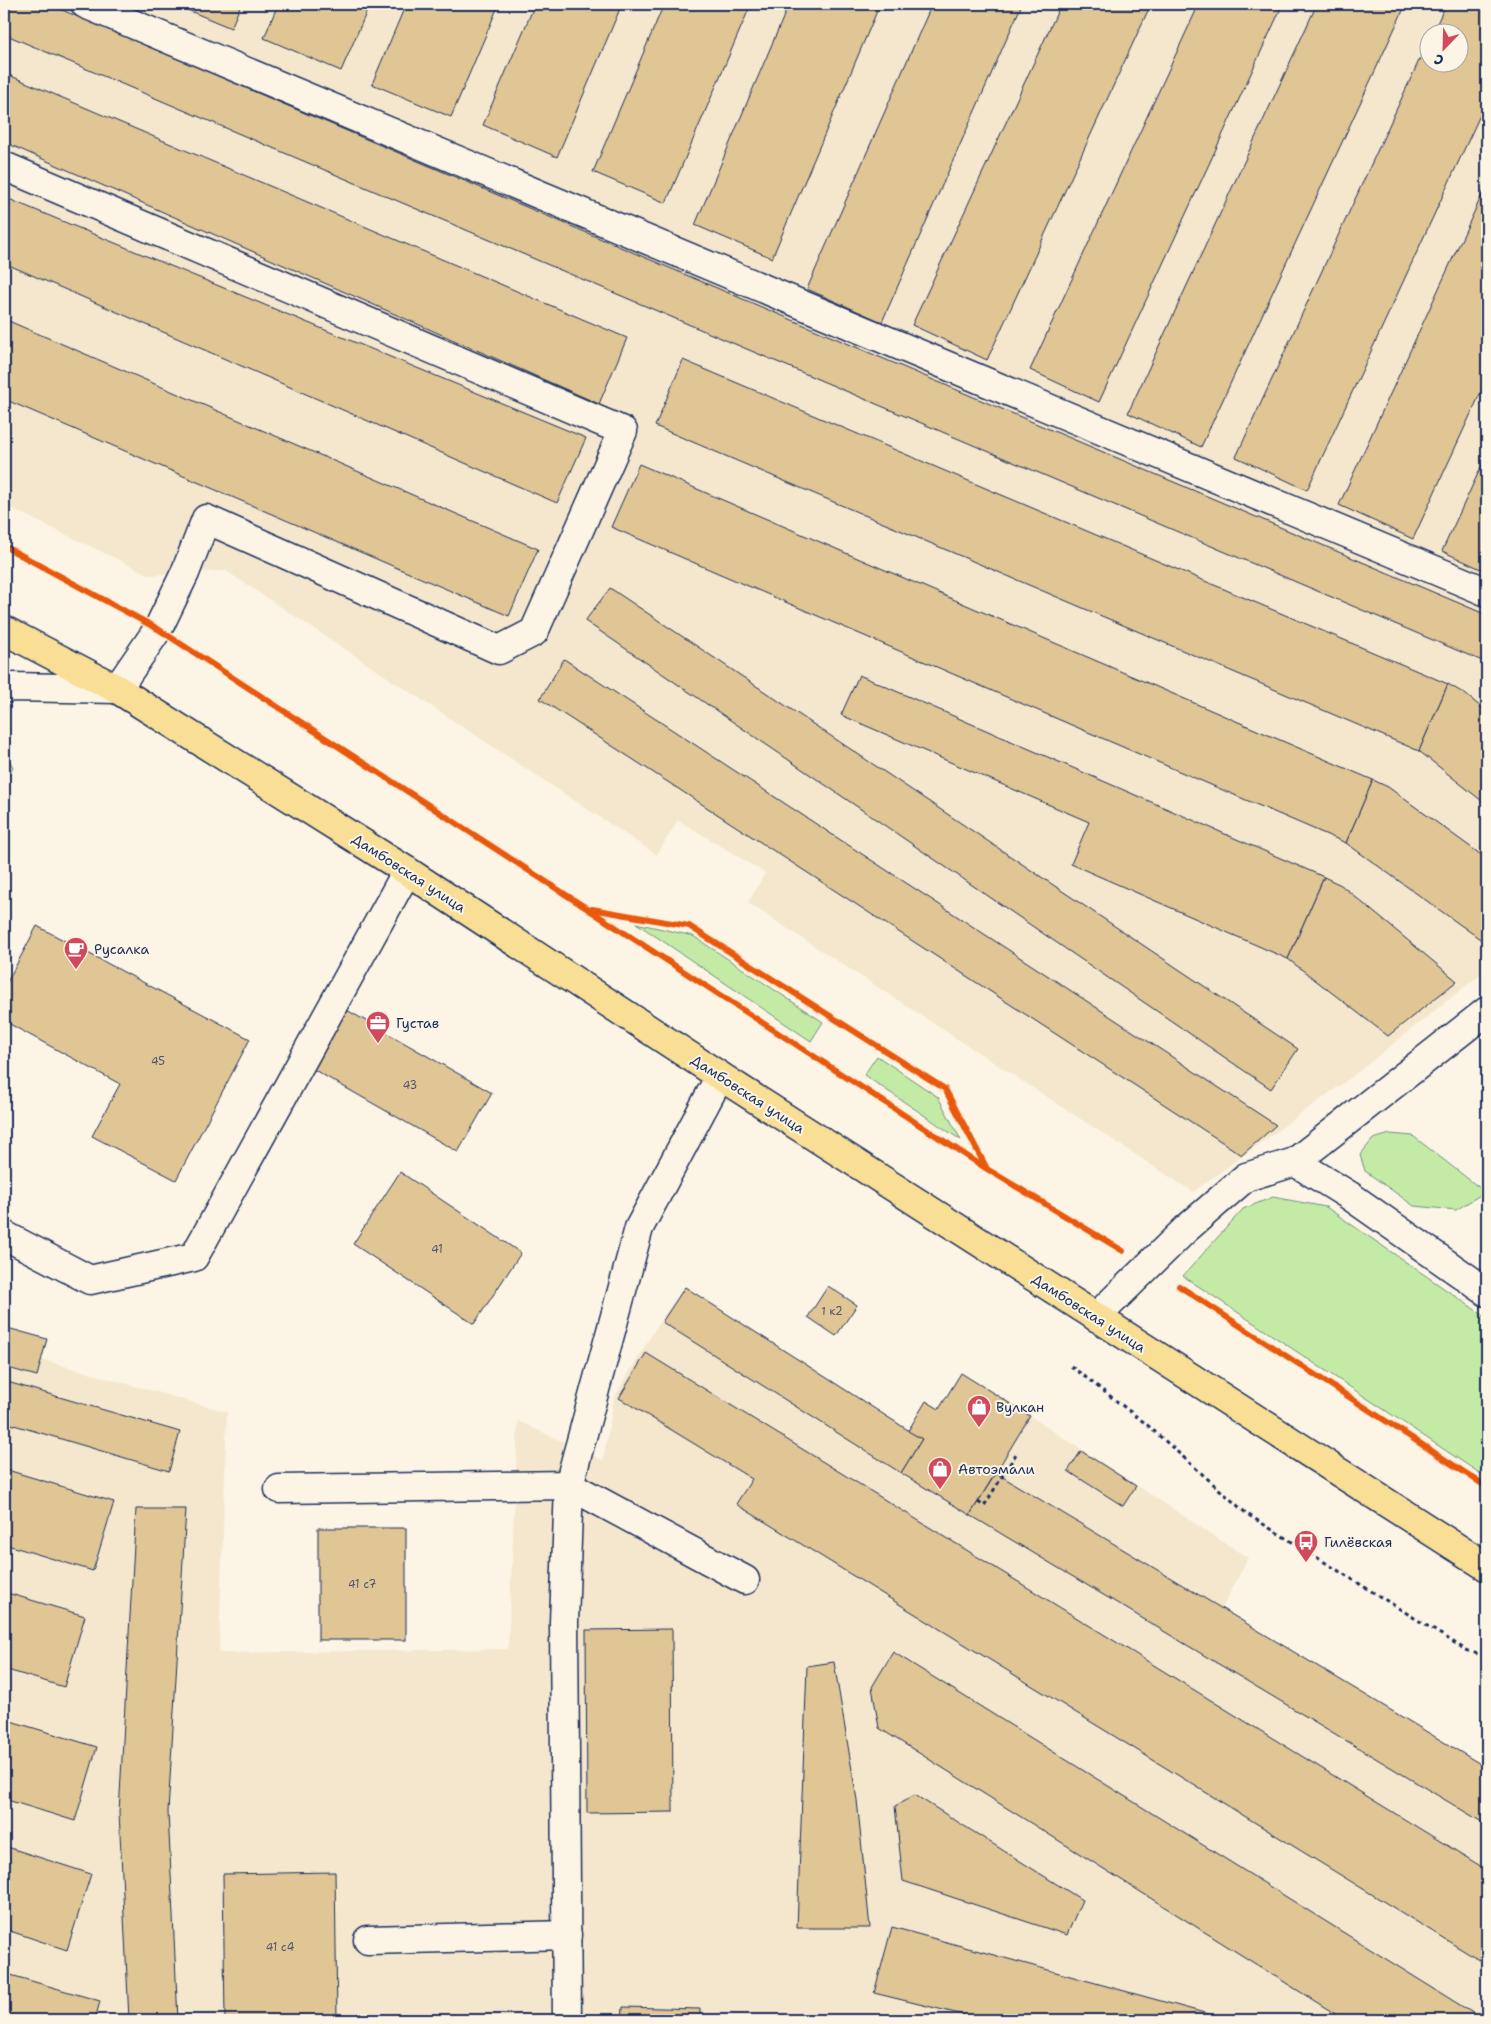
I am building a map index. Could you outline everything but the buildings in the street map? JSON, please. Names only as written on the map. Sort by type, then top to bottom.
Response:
[{"type":"main road","name":"Дамбовская улица","points":[[4,630],[117,689],[407,872],[720,1076],[1487,1567]]},
{"type":"lane","points":[[86,4],[1487,592]]},
{"type":"lane","points":[[4,166],[623,431],[534,632],[499,650],[206,519],[185,573],[158,629],[117,689],[11,687],[4,689]]},
{"type":"lane","points":[[4,1235],[90,1280],[194,1257],[407,872]]},
{"type":"lane","points":[[1096,1317],[1186,1229],[1246,1177],[1295,1162],[1487,1011]]},
{"type":"lane","points":[[567,2020],[564,1622],[569,1485],[639,1228],[720,1076]]},
{"type":"lane","points":[[1295,1162],[1350,1196],[1487,1292]]},
{"type":"lane","points":[[279,1489],[569,1485],[745,1580]]},
{"type":"lane","points":[[368,1940],[567,1935]]},
{"type":"path","points":[[1071,1366],[1145,1423],[1247,1514],[1466,1650],[1487,1657]]},
{"type":"path","points":[[978,1502],[984,1506],[1016,1454]]},
{"type":"shaded area","points":[[4,4],[1487,4],[1487,969],[1353,1076],[1193,1192],[748,903],[765,873],[678,820],[657,855],[226,571],[150,575],[4,505]]},
{"type":"shaded area","points":[[685,1287],[922,1439],[996,1473],[1030,1416],[1248,1558],[1222,1608],[1487,1768],[1487,2020],[4,2020],[4,1349],[227,1412],[219,1653],[508,1649],[518,1421],[603,1460],[614,1398],[661,1319]]},
{"type":"green space","points":[[4,750],[13,767],[4,788]]},
{"type":"green space","points":[[636,923],[693,936],[823,1022],[811,1041]]},
{"type":"green space","points":[[877,1056],[938,1097],[961,1140],[864,1075]]},
{"type":"green space","points":[[1390,1134],[1413,1136],[1485,1192],[1456,1210],[1414,1206],[1365,1171],[1360,1155],[1373,1139]]},
{"type":"green space","points":[[1273,1197],[1326,1207],[1487,1318],[1487,1478],[1183,1276],[1243,1209]]},
{"type":"cycle path","points":[[4,546],[158,629],[987,1169],[1123,1251]]},
{"type":"cycle path","points":[[592,909],[689,926],[945,1089],[986,1167]]},
{"type":"cycle path","points":[[1179,1286],[1487,1487]]},
{"type":"place","name":"Русалка","points":[[76,970]]},
{"type":"place","name":"Густав","points":[[378,1044]]},
{"type":"place","name":"Вулкан","points":[[979,1428]]},
{"type":"place","name":"Автоэмали","points":[[940,1490]]},
{"type":"place","name":"Гилёвская","points":[[1306,1563]]}]
